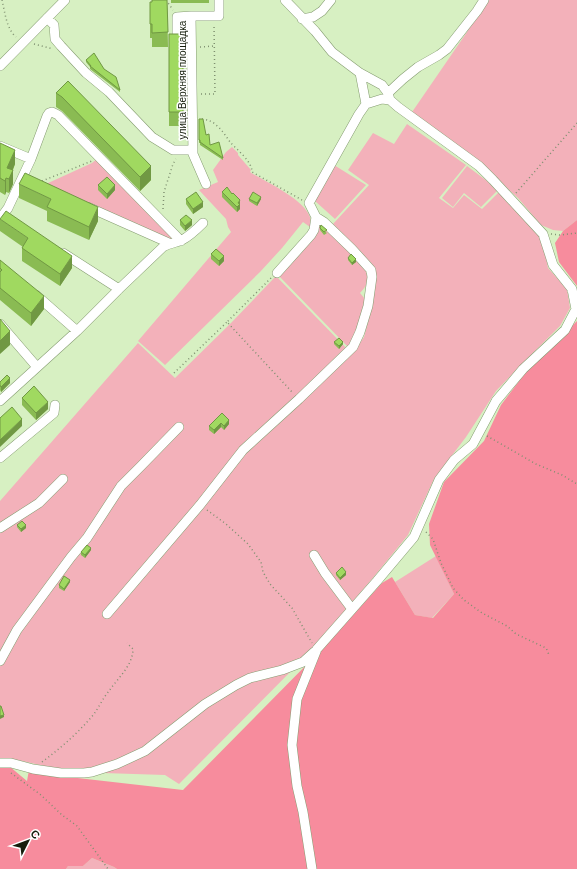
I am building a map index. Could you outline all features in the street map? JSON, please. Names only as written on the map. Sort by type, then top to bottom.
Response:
[{"type":"street","points":[[0,66],[65,0]]},
{"type":"street","points":[[214,16],[220,16],[219,0]]},
{"type":"street","points":[[0,762],[61,773],[92,772],[118,764],[145,751],[205,704],[236,685],[250,678],[282,670],[303,662],[377,582],[414,537],[439,480],[454,460],[473,444],[496,401],[524,369],[565,330],[576,308],[572,289],[553,265],[543,234],[479,166],[398,107],[382,85],[360,73],[332,52],[315,31],[285,0]]},
{"type":"street","points":[[302,19],[313,17],[322,11],[331,0]]},
{"type":"street","points":[[107,614],[200,505],[244,450],[353,347],[360,332],[368,306],[372,277],[370,270],[352,249],[324,222],[316,217],[308,203],[366,104],[389,96],[404,78],[418,67],[447,49],[478,11],[484,0]]},
{"type":"street","points":[[191,16],[177,17],[177,36],[191,36]]},
{"type":"street","name":"улица Верхняя площадка","points":[[206,184],[193,154],[191,16],[214,16]]},
{"type":"street","points":[[47,18],[54,25],[55,39],[152,137],[173,150],[193,150]]},
{"type":"street","points":[[360,73],[366,104]]},
{"type":"street","points":[[0,219],[4,206],[22,178],[31,159],[47,116],[52,112],[58,115],[181,241]]},
{"type":"street","points":[[0,146],[31,159]]},
{"type":"street","points":[[22,178],[36,184]]},
{"type":"street","points":[[78,203],[173,244],[188,237],[203,222]]},
{"type":"street","points":[[277,273],[311,235],[314,230],[316,217]]},
{"type":"street","points":[[0,400],[169,243]]},
{"type":"street","points":[[55,248],[119,289]]},
{"type":"street","points":[[29,289],[47,303],[76,331]]},
{"type":"street","points":[[0,324],[37,367]]},
{"type":"street","points":[[0,458],[54,413],[55,405]]},
{"type":"street","points":[[0,661],[17,630],[70,557],[87,538],[121,486],[179,427]]},
{"type":"street","points":[[0,528],[39,503],[63,480]]},
{"type":"street","points":[[314,555],[352,609]]},
{"type":"street","points":[[312,869],[303,812],[297,786],[292,745],[297,699],[316,649]]},
{"type":"path","points":[[2,0],[8,25],[12,33],[28,50],[34,44],[52,50],[64,49]]},
{"type":"path","points":[[166,0],[177,17]]},
{"type":"path","points":[[192,95],[215,94],[214,16]]},
{"type":"path","points":[[192,47],[214,46]]},
{"type":"path","points":[[192,118],[208,120],[216,124],[243,155],[252,168],[252,172],[308,203]]},
{"type":"path","points":[[511,200],[577,123]]},
{"type":"path","points":[[163,222],[162,215],[164,192],[173,164],[180,150]]},
{"type":"path","points":[[36,184],[91,162],[97,155]]},
{"type":"path","points":[[543,234],[560,235],[577,233]]},
{"type":"path","points":[[174,373],[277,273]]},
{"type":"path","points":[[227,322],[299,399]]},
{"type":"path","points":[[480,431],[536,464],[562,475],[577,484]]},
{"type":"path","points":[[200,505],[226,524],[248,544],[261,562],[263,572],[270,584],[292,608],[316,649]]},
{"type":"path","points":[[420,524],[432,539],[453,588],[464,600],[482,613],[507,626],[516,634],[546,648],[549,656]]},
{"type":"path","points":[[33,769],[80,730],[95,712],[107,692],[130,662],[133,655],[133,649],[127,643]]},
{"type":"path","points":[[12,773],[41,795],[62,815],[77,826],[108,869]]},
{"type":"shaded area","points":[[487,0],[577,0],[577,220],[563,231],[553,230],[541,225],[518,198],[484,167],[410,115]]},
{"type":"shaded area","points":[[407,124],[466,165],[439,198],[453,208],[464,195],[482,209],[499,192],[542,235],[548,268],[567,289],[570,308],[560,326],[496,391],[466,437],[434,479],[408,535],[372,579],[305,657],[179,784],[165,775],[72,772],[22,761],[0,758],[0,501],[138,343],[175,378],[276,276],[352,354],[364,337],[372,306],[374,271],[333,224],[369,185],[348,170],[373,133],[394,144]]},
{"type":"shaded area","points":[[232,147],[251,170],[250,172],[285,192],[301,204],[310,217],[310,227],[303,222],[260,272],[165,365],[138,341],[231,232],[226,219],[199,190],[218,182],[213,170],[226,152]]},
{"type":"shaded area","points":[[97,159],[172,236],[173,241],[46,184],[92,163]]},
{"type":"shaded area","points":[[334,165],[366,185],[335,219],[315,201]]},
{"type":"shaded area","points":[[467,166],[487,181],[497,191],[481,207],[464,193],[453,207],[442,198]]},
{"type":"shaded area","points":[[577,220],[577,286],[559,262],[555,243],[563,231]]},
{"type":"shaded area","points":[[322,223],[364,266],[367,274],[367,284],[360,293],[365,299],[358,330],[349,348],[278,275]]},
{"type":"shaded area","points":[[577,321],[577,869],[117,869],[92,858],[83,866],[68,866],[66,869],[0,869],[0,765],[9,766],[27,781],[29,770],[60,776],[183,790],[323,648],[382,583],[392,577],[415,615],[433,618],[454,594],[430,545],[429,524],[444,482],[484,441],[501,405],[526,372]]},
{"type":"shaded area","points":[[436,556],[454,594],[432,618],[415,615],[395,582]]},
{"type":"shaded area","points":[[92,858],[117,869],[66,869],[68,866],[83,866]]},
{"type":"building","points":[[152,0],[167,0],[168,32],[152,33],[152,24],[150,24],[150,2],[152,2]]},
{"type":"building","points":[[169,34],[183,34],[183,112],[169,112]]},
{"type":"building","points":[[94,53],[104,69],[116,77],[120,90],[90,66],[86,60]]},
{"type":"building","points":[[68,81],[151,166],[140,177],[62,97],[56,93]]},
{"type":"building","points":[[199,119],[203,119],[206,135],[209,134],[210,145],[219,142],[223,158],[200,142]]},
{"type":"building","points":[[0,143],[15,150],[7,168],[13,170],[9,179],[6,178],[5,181],[0,178]]},
{"type":"building","points":[[25,173],[98,207],[89,227],[47,207],[51,199],[19,184]]},
{"type":"building","points":[[107,177],[115,185],[107,194],[98,185]]},
{"type":"building","points":[[227,187],[232,194],[233,193],[240,200],[238,203],[240,204],[237,207],[222,192]]},
{"type":"building","points":[[196,192],[203,202],[193,209],[186,199]]},
{"type":"building","points":[[253,192],[261,197],[257,203],[249,199]]},
{"type":"building","points":[[6,211],[72,256],[60,274],[22,248],[28,238],[0,219]]},
{"type":"building","points":[[186,215],[192,220],[185,226],[180,220]]},
{"type":"building","points":[[321,225],[327,230],[324,232],[320,228]]},
{"type":"building","points":[[216,249],[224,256],[219,261],[211,254]]},
{"type":"building","points":[[351,254],[356,259],[352,263],[348,258]]},
{"type":"building","points":[[0,260],[44,296],[31,313],[0,288],[0,272],[2,270],[0,268]]},
{"type":"building","points":[[0,319],[10,331],[0,341]]},
{"type":"building","points":[[339,338],[343,342],[339,346],[334,342]]},
{"type":"building","points":[[7,375],[10,378],[1,387],[0,382]]},
{"type":"building","points":[[34,386],[48,402],[36,413],[22,398]]},
{"type":"building","points":[[12,407],[22,419],[0,440],[0,418]]},
{"type":"building","points":[[222,413],[229,420],[224,426],[221,423],[214,430],[209,426]]},
{"type":"building","points":[[22,521],[26,525],[21,529],[17,525]]},
{"type":"building","points":[[87,545],[91,548],[85,555],[81,552]]},
{"type":"building","points":[[342,567],[346,572],[340,578],[336,573]]},
{"type":"building","points":[[64,576],[70,580],[64,589],[59,585]]},
{"type":"building","points":[[0,706],[4,715],[0,716]]}]
